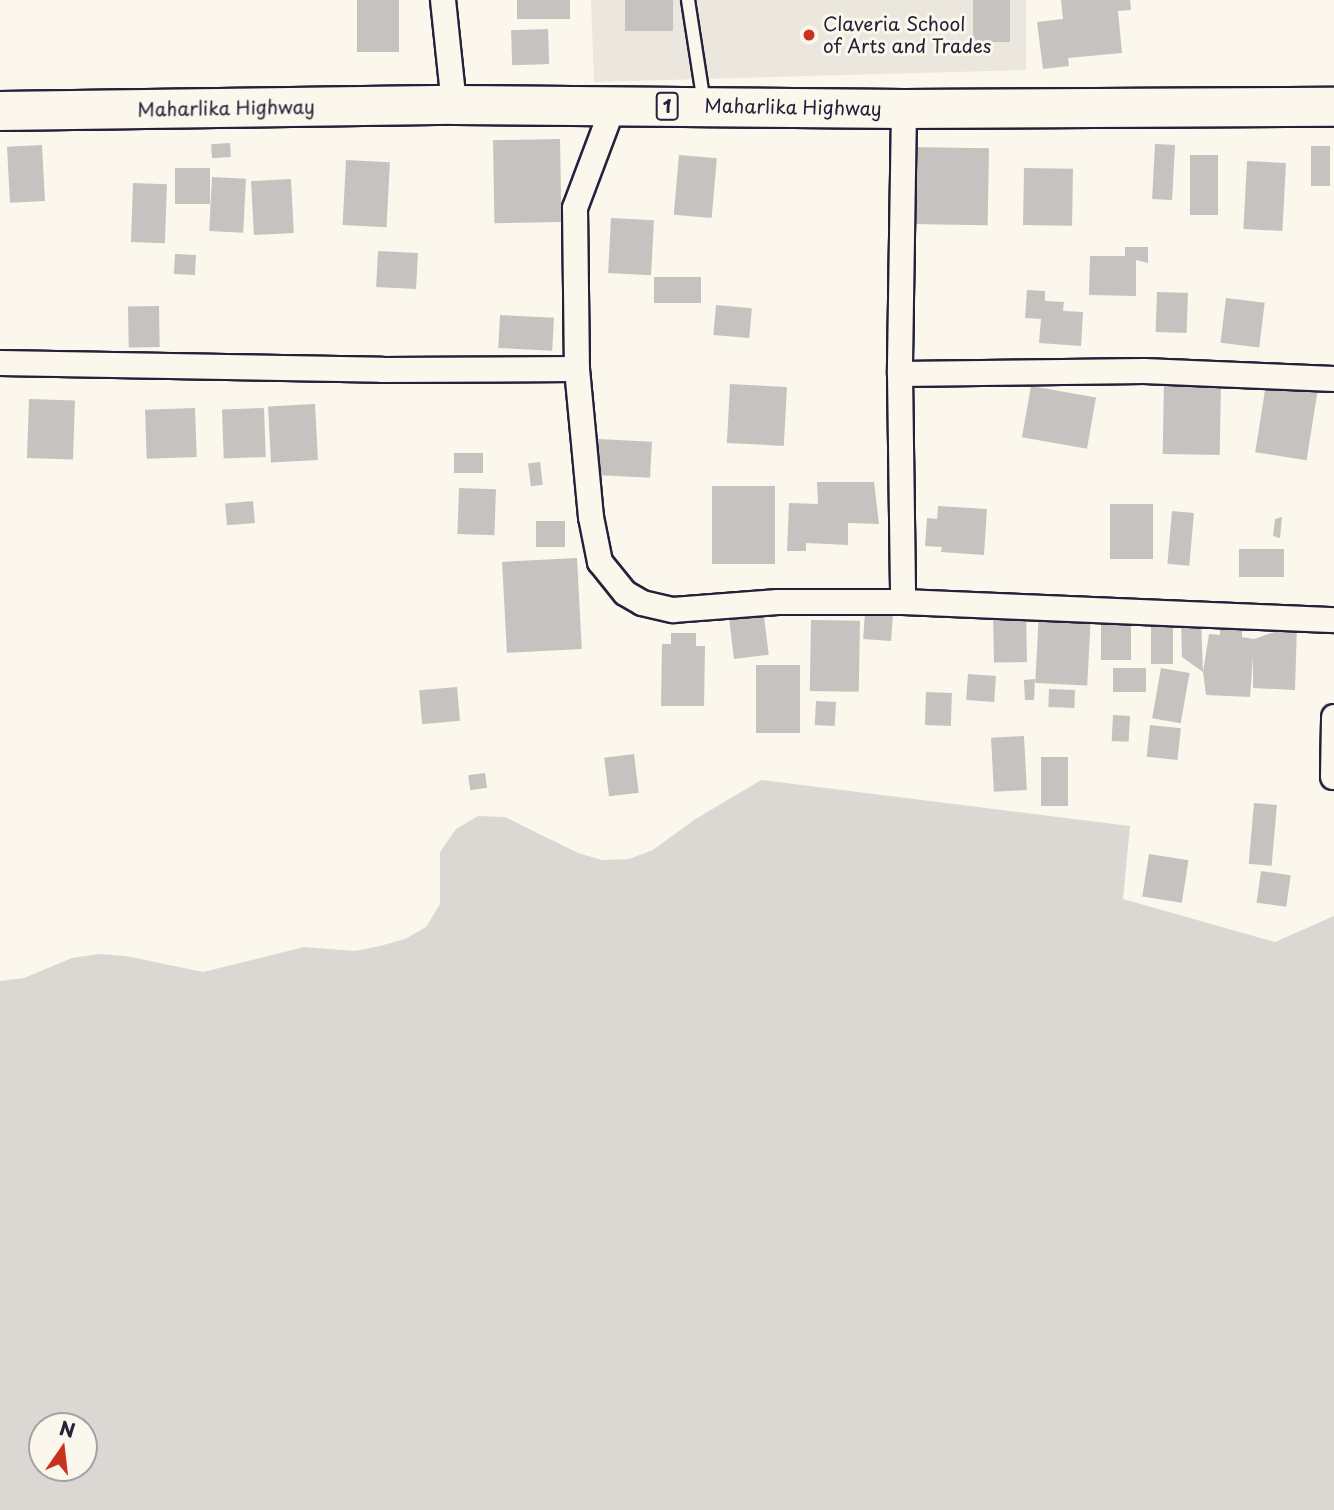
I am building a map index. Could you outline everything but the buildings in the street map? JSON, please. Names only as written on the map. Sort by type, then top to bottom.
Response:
[{"type":"highway","name":"Maharlika Highway","points":[[0,111],[454,105],[904,109],[1334,107]]},
{"type":"street","points":[[443,0],[454,105]]},
{"type":"street","points":[[613,107],[575,208],[577,369],[591,517],[600,562],[625,593],[642,603],[673,610],[778,601],[903,602],[1334,620]]},
{"type":"street","points":[[903,602],[900,374],[904,109]]},
{"type":"street","points":[[0,363],[357,370],[577,369]]},
{"type":"street","points":[[900,374],[1144,372],[1334,379]]},
{"type":"street","points":[[1333,777],[1334,717]]},
{"type":"lane","points":[[688,0],[704,106]]},
{"type":"shaded area","name":"Claveria School of Arts and Trades","points":[[591,0],[1026,0],[1026,70],[594,82]]},
{"type":"shaded area","points":[[761,780],[1130,826],[1123,899],[1275,942],[1334,916],[1334,1510],[0,1510],[0,981],[24,978],[72,958],[99,954],[126,956],[203,972],[304,947],[355,951],[405,939],[426,927],[440,904],[440,852],[456,829],[478,816],[505,817],[578,853],[602,860],[629,859],[653,850],[694,820]]},
{"type":"place","name":"Claveria School of Arts and Trades","points":[[809,35]]}]
